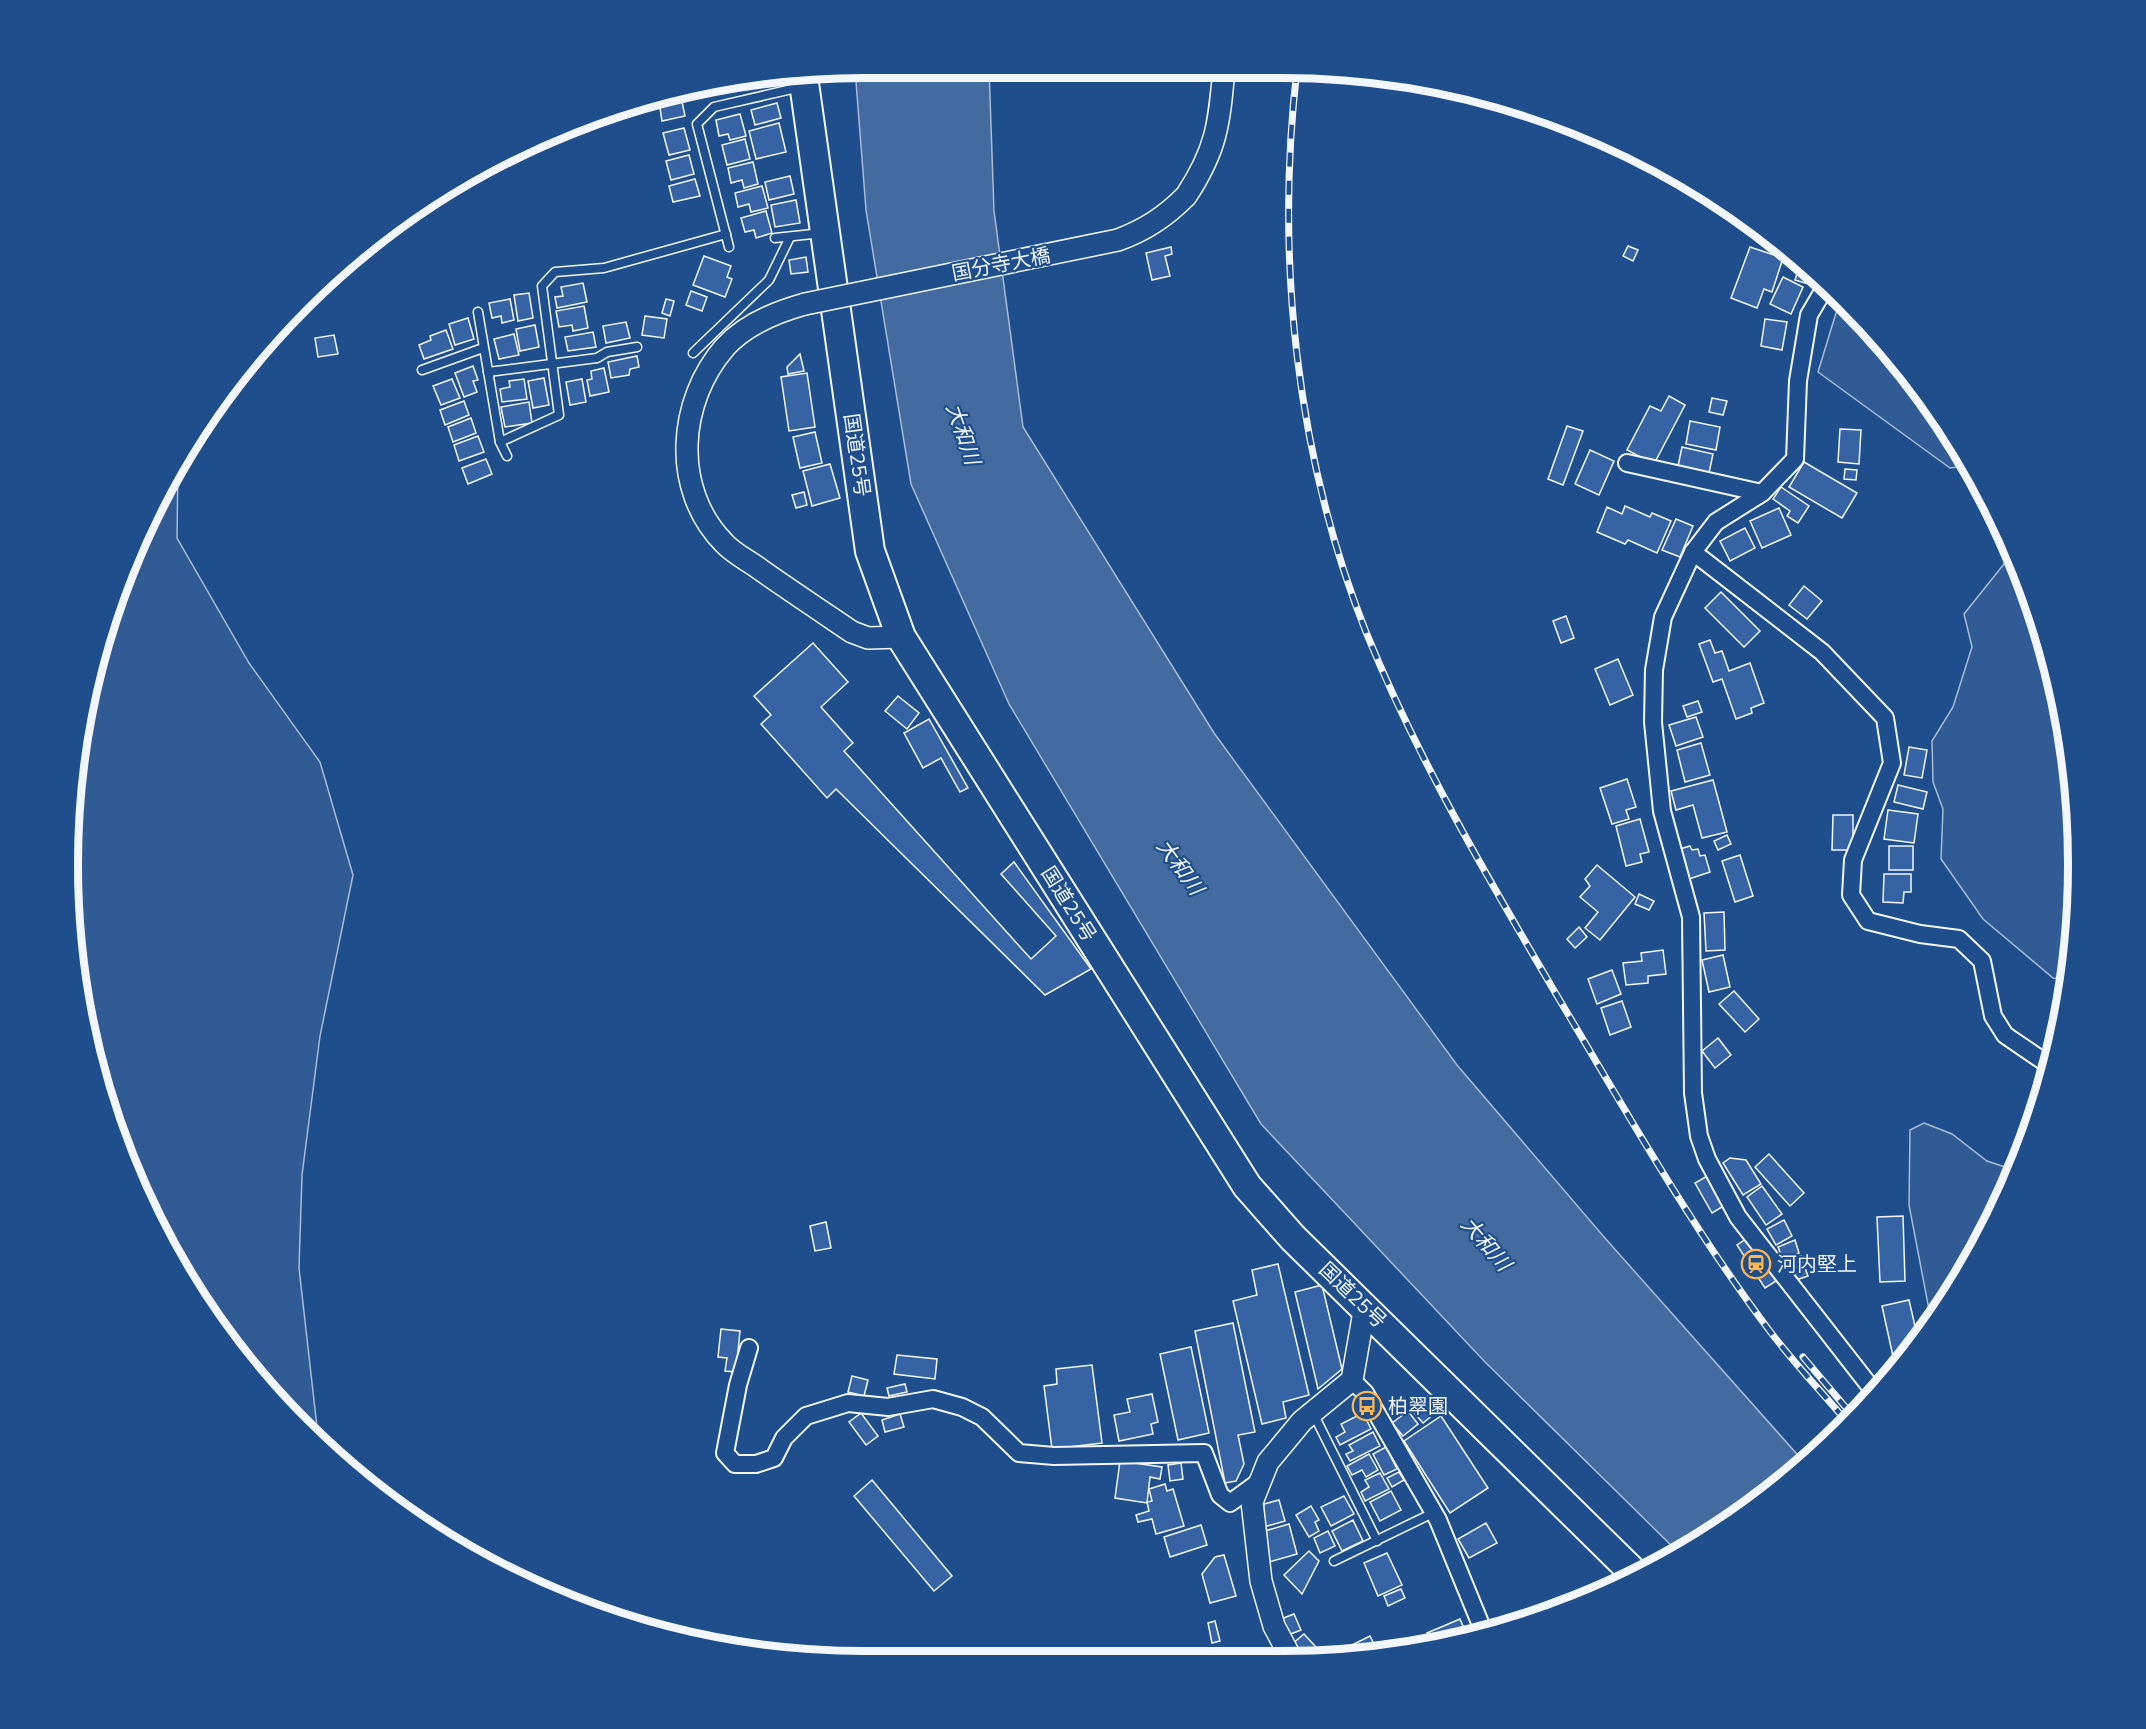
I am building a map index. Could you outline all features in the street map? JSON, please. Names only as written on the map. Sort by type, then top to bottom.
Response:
[{"type":"highway","name":"国道25号","points":[[804,81],[870,551],[902,637],[1247,1186],[1293,1238],[1365,1306],[1630,1569]]},
{"type":"street","name":"国分寺大橋","points":[[902,637],[867,638],[852,632],[724,544],[705,518],[693,490],[686,459],[687,426],[695,399],[709,369],[726,346],[750,326],[778,311],[805,303],[1118,240],[1143,231],[1164,217],[1186,196],[1204,169],[1214,143],[1223,78]]},
{"type":"street","points":[[1822,293],[1809,315],[1798,381],[1795,459],[1762,493],[1716,522],[1693,552],[1663,617],[1654,670],[1653,722],[1662,811],[1691,917],[1693,1093],[1700,1136],[1707,1159],[1738,1217],[1870,1386]]},
{"type":"street","points":[[1627,463],[1762,493]]},
{"type":"street","points":[[1693,552],[1822,652],[1885,718],[1892,763],[1853,860],[1851,895],[1868,921],[1920,934],[1959,939],[1982,961],[1994,1016],[2005,1035],[2043,1061]]},
{"type":"street","points":[[1287,1651],[1274,1626],[1262,1581],[1252,1502],[1268,1462],[1313,1412],[1352,1380],[1365,1306]]},
{"type":"street","points":[[749,1348],[738,1385],[725,1453],[735,1464],[756,1464],[774,1458],[784,1438],[806,1416],[848,1403],[888,1407],[933,1399],[962,1407],[982,1417],[1019,1453],[1054,1456],[1204,1453],[1220,1495],[1230,1503],[1260,1481]]},
{"type":"street","points":[[1352,1380],[1365,1393],[1433,1512],[1481,1625]]},
{"type":"lane","points":[[729,247],[697,124],[714,107],[804,81]]},
{"type":"lane","points":[[775,238],[825,233]]},
{"type":"lane","points":[[500,442],[559,415],[542,286],[555,272],[604,268],[726,234]]},
{"type":"lane","points":[[693,353],[769,280],[790,237]]},
{"type":"lane","points":[[478,312],[500,442],[507,456]]},
{"type":"lane","points":[[422,370],[483,348]]},
{"type":"lane","points":[[488,372],[597,358],[607,352],[637,348]]},
{"type":"lane","points":[[1313,1412],[1377,1541]]},
{"type":"lane","points":[[1334,1561],[1433,1512]]},
{"type":"shaded area","points":[[1838,308],[1873,346],[1905,386],[1960,467],[1950,468],[1818,372]]},
{"type":"shaded area","points":[[178,481],[177,538],[249,663],[320,762],[353,875],[320,1036],[302,1175],[299,1268],[317,1427],[320,1432],[273,1383],[241,1343],[183,1258],[159,1212],[120,1117],[105,1068],[93,1018],[85,967],[78,864],[85,762],[93,711],[120,612],[138,564]]},
{"type":"shaded area","points":[[2007,561],[2041,661],[2053,711],[2061,762],[2068,864],[2066,916],[2059,979],[2053,978],[1983,919],[1941,859],[1943,809],[1933,782],[1932,741],[1953,707],[1972,647],[1964,614]]},
{"type":"shaded area","points":[[1924,1123],[1952,1134],[1987,1161],[2007,1168],[1963,1258],[1929,1309],[1909,1205],[1910,1130]]},
{"type":"water","name":"大和川","points":[[856,78],[989,78],[994,211],[1023,427],[1214,733],[1457,1065],[1604,1237],[1799,1457],[1760,1488],[1675,1546],[1673,1547],[1485,1362],[1261,1124],[1009,704],[911,484],[866,210]]},
{"type":"building","points":[[682,100],[685,116],[662,121],[660,105]]},
{"type":"building","points":[[777,103],[781,118],[755,125],[751,110]]},
{"type":"building","points":[[740,114],[746,136],[730,140],[728,134],[719,136],[716,120]]},
{"type":"building","points":[[779,123],[786,152],[756,159],[749,131]]},
{"type":"building","points":[[684,128],[690,150],[669,155],[663,133]]},
{"type":"building","points":[[745,139],[750,159],[727,165],[722,145]]},
{"type":"building","points":[[689,155],[694,174],[671,180],[666,161]]},
{"type":"building","points":[[753,162],[758,184],[744,188],[742,180],[731,183],[728,168]]},
{"type":"building","points":[[790,176],[794,194],[769,200],[765,182]]},
{"type":"building","points":[[695,179],[700,196],[673,202],[669,186]]},
{"type":"building","points":[[762,186],[768,208],[751,212],[749,204],[738,207],[735,193]]},
{"type":"building","points":[[796,200],[800,223],[775,227],[771,205]]},
{"type":"building","points":[[766,211],[772,233],[756,238],[754,230],[745,232],[741,218]]},
{"type":"building","points":[[1628,246],[1638,250],[1633,261],[1623,256]]},
{"type":"building","points":[[1171,247],[1172,254],[1165,256],[1170,276],[1152,280],[1146,253]]},
{"type":"building","points":[[1750,247],[1783,259],[1772,292],[1764,289],[1757,308],[1731,298]]},
{"type":"building","points":[[704,256],[731,266],[727,277],[732,279],[725,297],[693,285]]},
{"type":"building","points":[[806,257],[808,272],[791,274],[789,260]]},
{"type":"building","points":[[1798,271],[1812,284],[1812,285],[1795,280]]},
{"type":"building","points":[[1783,277],[1803,287],[1791,314],[1770,304]]},
{"type":"building","points":[[583,283],[587,302],[557,308],[555,297],[563,296],[561,287]]},
{"type":"building","points":[[691,291],[707,297],[702,311],[686,305]]},
{"type":"building","points":[[529,293],[533,318],[518,321],[514,295]]},
{"type":"building","points":[[510,299],[514,320],[502,323],[501,316],[492,318],[489,303]]},
{"type":"building","points":[[666,299],[674,301],[670,316],[662,313]]},
{"type":"building","points":[[584,306],[588,328],[573,331],[572,325],[559,327],[556,311]]},
{"type":"building","points":[[645,316],[667,319],[664,338],[642,335]]},
{"type":"building","points":[[468,318],[474,339],[455,345],[449,324]]},
{"type":"building","points":[[1765,319],[1787,322],[1782,350],[1761,346]]},
{"type":"building","points":[[626,322],[630,338],[606,343],[603,326]]},
{"type":"building","points":[[535,325],[539,347],[520,351],[516,329]]},
{"type":"building","points":[[446,330],[453,349],[424,359],[419,345],[431,340],[430,336]]},
{"type":"building","points":[[593,332],[596,347],[568,351],[565,337]]},
{"type":"building","points":[[514,334],[519,355],[499,359],[494,339]]},
{"type":"building","points":[[334,335],[338,354],[318,357],[315,338]]},
{"type":"building","points":[[800,354],[804,371],[788,374],[787,367]]},
{"type":"building","points":[[637,356],[639,367],[630,369],[629,375],[611,378],[608,362]]},
{"type":"building","points":[[473,366],[478,380],[473,381],[477,392],[464,397],[455,373]]},
{"type":"building","points":[[604,368],[609,392],[590,396],[587,380],[592,379],[591,371]]},
{"type":"building","points":[[807,373],[815,427],[789,431],[781,377]]},
{"type":"building","points":[[544,378],[549,405],[533,408],[528,381]]},
{"type":"building","points":[[452,379],[460,398],[441,405],[433,386]]},
{"type":"building","points":[[524,379],[527,399],[502,402],[500,389],[510,387],[509,381]]},
{"type":"building","points":[[582,379],[586,402],[570,405],[566,382]]},
{"type":"building","points":[[1669,396],[1685,405],[1654,464],[1627,450],[1650,406],[1661,411]]},
{"type":"building","points":[[1712,398],[1727,401],[1723,415],[1709,412]]},
{"type":"building","points":[[464,401],[469,415],[445,425],[440,410]]},
{"type":"building","points":[[529,402],[532,423],[505,427],[501,407]]},
{"type":"building","points":[[471,418],[476,433],[453,442],[448,427]]},
{"type":"building","points":[[1690,421],[1720,427],[1716,450],[1686,444]]},
{"type":"building","points":[[1567,426],[1583,431],[1563,485],[1548,479]]},
{"type":"building","points":[[1840,429],[1861,430],[1859,464],[1838,462]]},
{"type":"building","points":[[815,432],[822,463],[800,468],[793,437]]},
{"type":"building","points":[[478,436],[484,452],[459,461],[454,445]]},
{"type":"building","points":[[1682,447],[1713,454],[1709,473],[1678,466]]},
{"type":"building","points":[[1590,450],[1614,461],[1599,495],[1575,484]]},
{"type":"building","points":[[486,459],[492,474],[468,484],[462,468]]},
{"type":"building","points":[[1804,462],[1857,493],[1842,518],[1789,487]]},
{"type":"building","points":[[830,464],[840,498],[812,506],[803,471]]},
{"type":"building","points":[[1845,469],[1857,470],[1856,480],[1844,479]]},
{"type":"building","points":[[1781,487],[1809,506],[1798,523],[1787,516],[1790,511],[1773,499]]},
{"type":"building","points":[[804,492],[807,505],[796,508],[792,495]]},
{"type":"building","points":[[1625,506],[1650,517],[1652,513],[1671,521],[1657,553],[1628,540],[1625,544],[1597,532],[1607,507],[1622,514]]},
{"type":"building","points":[[1779,508],[1791,535],[1762,548],[1750,521]]},
{"type":"building","points":[[1676,519],[1693,526],[1680,557],[1662,550]]},
{"type":"building","points":[[1745,528],[1755,548],[1730,561],[1720,541]]},
{"type":"building","points":[[1804,586],[1822,601],[1807,619],[1789,605]]},
{"type":"building","points":[[1721,592],[1760,631],[1744,647],[1705,608]]},
{"type":"building","points":[[1566,616],[1574,638],[1561,643],[1553,621]]},
{"type":"building","points":[[1710,640],[1715,653],[1722,651],[1729,671],[1750,663],[1764,703],[1751,708],[1752,713],[1736,719],[1722,679],[1713,682],[1699,644]]},
{"type":"building","points":[[813,643],[848,682],[821,707],[853,743],[844,751],[1031,959],[1056,936],[1001,874],[1014,862],[1091,969],[1045,995],[836,789],[827,798],[761,724],[771,715],[754,696]]},
{"type":"building","points":[[1618,659],[1633,695],[1610,705],[1595,669]]},
{"type":"building","points":[[898,696],[919,713],[907,729],[885,711]]},
{"type":"building","points":[[1698,701],[1702,712],[1687,717],[1683,706]]},
{"type":"building","points":[[1696,717],[1703,737],[1676,746],[1669,725]]},
{"type":"building","points":[[929,719],[968,788],[960,792],[941,758],[923,768],[904,733]]},
{"type":"building","points":[[1701,743],[1710,775],[1685,782],[1677,750]]},
{"type":"building","points":[[1909,747],[1927,750],[1922,778],[1904,775]]},
{"type":"building","points":[[1627,779],[1636,807],[1626,810],[1629,819],[1612,824],[1600,788]]},
{"type":"building","points":[[1713,780],[1727,832],[1702,838],[1693,805],[1676,810],[1671,791]]},
{"type":"building","points":[[1898,785],[1927,792],[1923,809],[1894,802]]},
{"type":"building","points":[[1888,810],[1918,814],[1914,843],[1884,839]]},
{"type":"building","points":[[1833,815],[1853,815],[1853,850],[1832,850]]},
{"type":"building","points":[[1640,819],[1649,852],[1640,854],[1642,862],[1626,866],[1616,826]]},
{"type":"building","points":[[1727,835],[1731,844],[1718,850],[1714,841]]},
{"type":"building","points":[[1690,846],[1692,850],[1698,849],[1700,856],[1705,855],[1710,872],[1689,879],[1680,849]]},
{"type":"building","points":[[1889,846],[1913,846],[1913,870],[1889,870]]},
{"type":"building","points":[[1740,855],[1753,896],[1735,902],[1722,861]]},
{"type":"building","points":[[1597,865],[1635,897],[1600,940],[1585,928],[1598,912],[1580,897],[1590,886],[1585,879]]},
{"type":"building","points":[[1884,874],[1911,874],[1911,892],[1904,892],[1903,903],[1883,902]]},
{"type":"building","points":[[1639,894],[1654,901],[1649,910],[1635,904]]},
{"type":"building","points":[[1724,912],[1725,950],[1706,951],[1704,913]]},
{"type":"building","points":[[1579,927],[1587,937],[1575,948],[1567,939]]},
{"type":"building","points":[[1663,950],[1666,974],[1648,976],[1648,983],[1626,985],[1623,963],[1642,961],[1641,953]]},
{"type":"building","points":[[1723,955],[1730,987],[1709,992],[1702,960]]},
{"type":"building","points":[[1612,970],[1621,994],[1597,1004],[1588,979]]},
{"type":"building","points":[[1734,991],[1759,1019],[1745,1032],[1719,1004]]},
{"type":"building","points":[[1622,1001],[1631,1027],[1610,1035],[1601,1008]]},
{"type":"building","points":[[1718,1038],[1731,1055],[1715,1068],[1702,1051]]},
{"type":"building","points":[[1769,1154],[1804,1193],[1790,1206],[1755,1167]]},
{"type":"building","points":[[1730,1158],[1746,1160],[1761,1184],[1743,1195],[1723,1163]]},
{"type":"building","points":[[1709,1175],[1727,1204],[1712,1213],[1695,1183]]},
{"type":"building","points":[[1762,1186],[1782,1214],[1766,1225],[1747,1197]]},
{"type":"building","points":[[1903,1216],[1905,1281],[1880,1282],[1877,1217]]},
{"type":"building","points":[[1784,1220],[1792,1236],[1776,1245],[1767,1229]]},
{"type":"building","points":[[826,1222],[831,1248],[815,1251],[810,1226]]},
{"type":"building","points":[[1749,1237],[1776,1281],[1765,1288],[1737,1245]]},
{"type":"building","points":[[1795,1240],[1799,1253],[1783,1260],[1778,1247]]},
{"type":"building","points":[[1801,1256],[1803,1264],[1787,1269],[1785,1261]]},
{"type":"building","points":[[1278,1264],[1309,1395],[1283,1402],[1286,1418],[1262,1424],[1233,1301],[1257,1295],[1252,1270]]},
{"type":"building","points":[[1804,1265],[1808,1276],[1793,1281],[1789,1270]]},
{"type":"building","points":[[1322,1285],[1342,1369],[1318,1389],[1295,1292]]},
{"type":"building","points":[[1909,1300],[1916,1328],[1893,1358],[1882,1306]]},
{"type":"building","points":[[1233,1323],[1255,1432],[1238,1435],[1244,1464],[1236,1481],[1225,1483],[1195,1331]]},
{"type":"building","points":[[721,1329],[740,1331],[736,1372],[725,1371],[727,1358],[718,1357]]},
{"type":"building","points":[[1191,1347],[1209,1433],[1178,1440],[1160,1354]]},
{"type":"building","points":[[897,1355],[937,1359],[935,1379],[894,1374]]},
{"type":"building","points":[[1092,1365],[1102,1443],[1052,1449],[1044,1386],[1057,1384],[1056,1369]]},
{"type":"building","points":[[852,1376],[868,1380],[864,1396],[848,1392]]},
{"type":"building","points":[[905,1384],[907,1392],[889,1396],[887,1388]]},
{"type":"building","points":[[1152,1394],[1158,1422],[1151,1424],[1153,1434],[1119,1441],[1114,1415],[1130,1412],[1127,1399]]},
{"type":"building","points":[[1427,1396],[1439,1410],[1423,1423],[1411,1409]]},
{"type":"building","points":[[1408,1411],[1418,1424],[1403,1436],[1392,1423]]},
{"type":"building","points":[[861,1413],[878,1436],[866,1445],[849,1422]]},
{"type":"building","points":[[1363,1413],[1371,1429],[1340,1445],[1336,1437],[1345,1432],[1341,1424]]},
{"type":"building","points":[[900,1414],[904,1427],[885,1432],[882,1420]]},
{"type":"building","points":[[1441,1416],[1488,1488],[1450,1513],[1404,1441]]},
{"type":"building","points":[[1373,1432],[1380,1446],[1350,1461],[1346,1454],[1353,1451],[1349,1445]]},
{"type":"building","points":[[1386,1447],[1397,1469],[1384,1475],[1373,1454]]},
{"type":"building","points":[[1369,1454],[1378,1470],[1366,1477],[1362,1470],[1352,1475],[1347,1466]]},
{"type":"building","points":[[1120,1461],[1162,1467],[1160,1479],[1150,1477],[1147,1503],[1115,1498]]},
{"type":"building","points":[[1181,1463],[1183,1479],[1170,1481],[1168,1465]]},
{"type":"building","points":[[1399,1472],[1404,1480],[1392,1487],[1387,1478]]},
{"type":"building","points":[[1380,1473],[1389,1489],[1365,1501],[1361,1492],[1369,1487],[1365,1480]]},
{"type":"building","points":[[872,1480],[952,1576],[934,1591],[854,1496]]},
{"type":"building","points":[[1165,1484],[1167,1491],[1173,1489],[1184,1526],[1156,1534],[1152,1519],[1138,1522],[1136,1515],[1149,1511],[1147,1502],[1152,1501],[1149,1489]]},
{"type":"building","points":[[1391,1491],[1401,1510],[1380,1521],[1370,1502]]},
{"type":"building","points":[[1344,1496],[1354,1514],[1331,1526],[1321,1507]]},
{"type":"building","points":[[1279,1500],[1285,1521],[1260,1528],[1264,1504]]},
{"type":"building","points":[[1311,1506],[1319,1520],[1315,1522],[1319,1531],[1309,1537],[1296,1515]]},
{"type":"building","points":[[1353,1520],[1363,1541],[1342,1551],[1332,1531]]},
{"type":"building","points":[[1486,1523],[1497,1543],[1469,1558],[1458,1539]]},
{"type":"building","points":[[1289,1524],[1297,1554],[1269,1562],[1261,1532]]},
{"type":"building","points":[[1201,1525],[1207,1545],[1170,1557],[1164,1537]]},
{"type":"building","points":[[1328,1531],[1335,1546],[1320,1553],[1314,1538]]},
{"type":"building","points":[[1309,1551],[1319,1561],[1302,1594],[1284,1575]]},
{"type":"building","points":[[1387,1553],[1402,1585],[1378,1596],[1364,1563]]},
{"type":"building","points":[[1224,1555],[1236,1596],[1210,1603],[1202,1574],[1215,1557]]},
{"type":"building","points":[[1401,1589],[1405,1598],[1388,1606],[1384,1596]]},
{"type":"building","points":[[1294,1614],[1301,1630],[1288,1635],[1281,1619]]},
{"type":"building","points":[[1460,1619],[1464,1629],[1429,1637],[1427,1633]]},
{"type":"building","points":[[1215,1621],[1220,1641],[1212,1643],[1208,1623]]},
{"type":"building","points":[[1304,1634],[1318,1650],[1296,1650],[1291,1645]]},
{"type":"building","points":[[1370,1636],[1374,1645],[1347,1648]]},
{"type":"railway","points":[[1296,79],[1291,140],[1289,212],[1291,283],[1297,355],[1308,426],[1323,496],[1342,565],[1366,632],[1386,680],[1431,773],[1481,864],[1609,1083],[1712,1250],[1769,1330],[1842,1416]]},
{"type":"railway","points":[[1803,1357],[1848,1410]]},
{"type":"place","name":"河内堅上","points":[[1756,1264]]},
{"type":"place","name":"柏翠園","points":[[1367,1406]]}]
